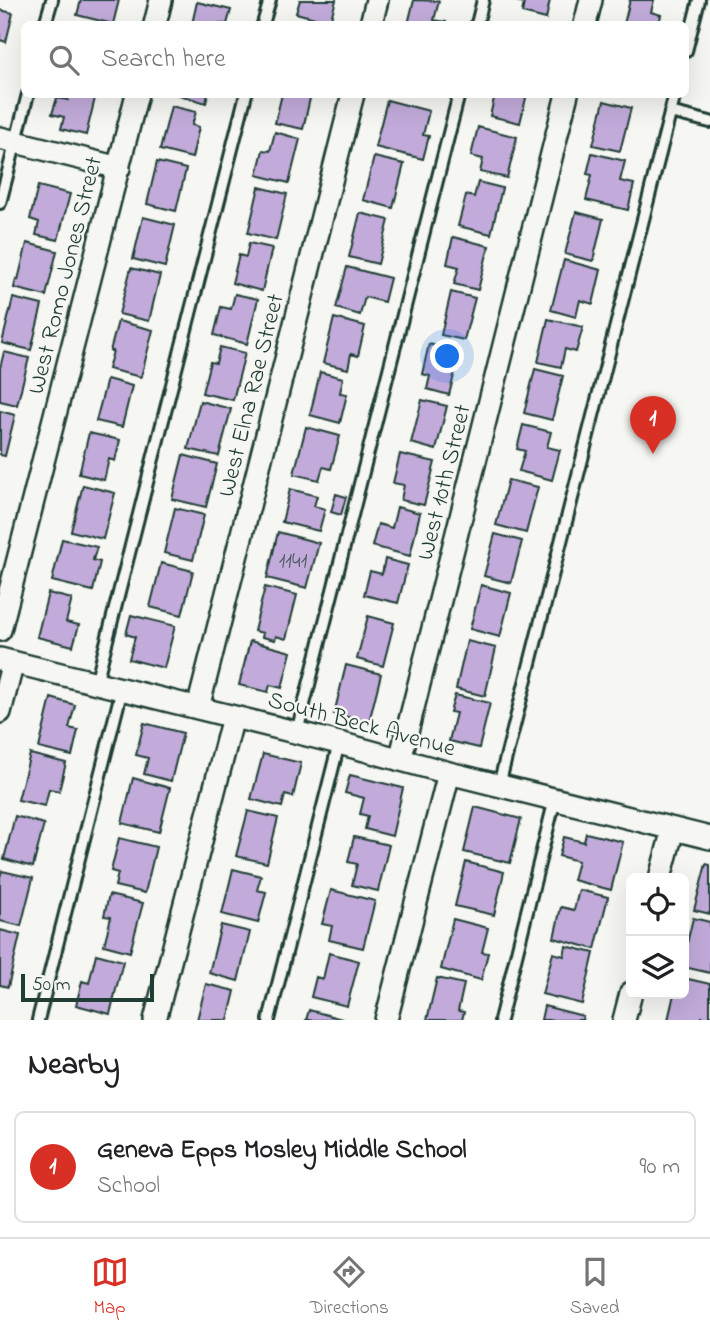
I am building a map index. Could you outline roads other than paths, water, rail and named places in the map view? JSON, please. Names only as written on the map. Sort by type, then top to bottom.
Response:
[{"type":"street","points":[[156,21],[161,0]]},
{"type":"street","points":[[372,21],[377,0]]},
{"type":"street","points":[[586,21],[591,0]]},
{"type":"street","name":"West Romo Jones Street","points":[[0,630],[136,98]]},
{"type":"street","name":"West Elna Rae Street","points":[[198,708],[352,98]]},
{"type":"street","name":"West 10th Street","points":[[400,760],[566,98]]},
{"type":"street","points":[[8,140],[119,168]]},
{"type":"street","points":[[0,712],[6,660]]},
{"type":"street","name":"South Beck Avenue","points":[[6,660],[710,838]]},
{"type":"street","points":[[155,1020],[233,716]]},
{"type":"street","points":[[386,1020],[449,773]]},
{"type":"street","points":[[661,873],[673,829]]},
{"type":"street","points":[[625,1020],[630,999]]},
{"type":"lane","points":[[47,21],[52,0]]},
{"type":"lane","points":[[264,21],[270,0]]},
{"type":"lane","points":[[478,21],[483,0]]},
{"type":"lane","points":[[689,36],[699,0]]},
{"type":"lane","points":[[0,203],[8,140],[26,98]]},
{"type":"lane","points":[[96,683],[245,98]]},
{"type":"lane","points":[[297,732],[458,98]]},
{"type":"lane","points":[[499,785],[674,98]]},
{"type":"lane","points":[[670,112],[710,122]]},
{"type":"lane","points":[[38,1020],[122,689]]},
{"type":"lane","points":[[269,1020],[339,743]]},
{"type":"lane","points":[[500,1020],[555,799]]},
{"type":"place","name":"Geneva Epps Mosley Middle School","points":[[653,454]]}]
